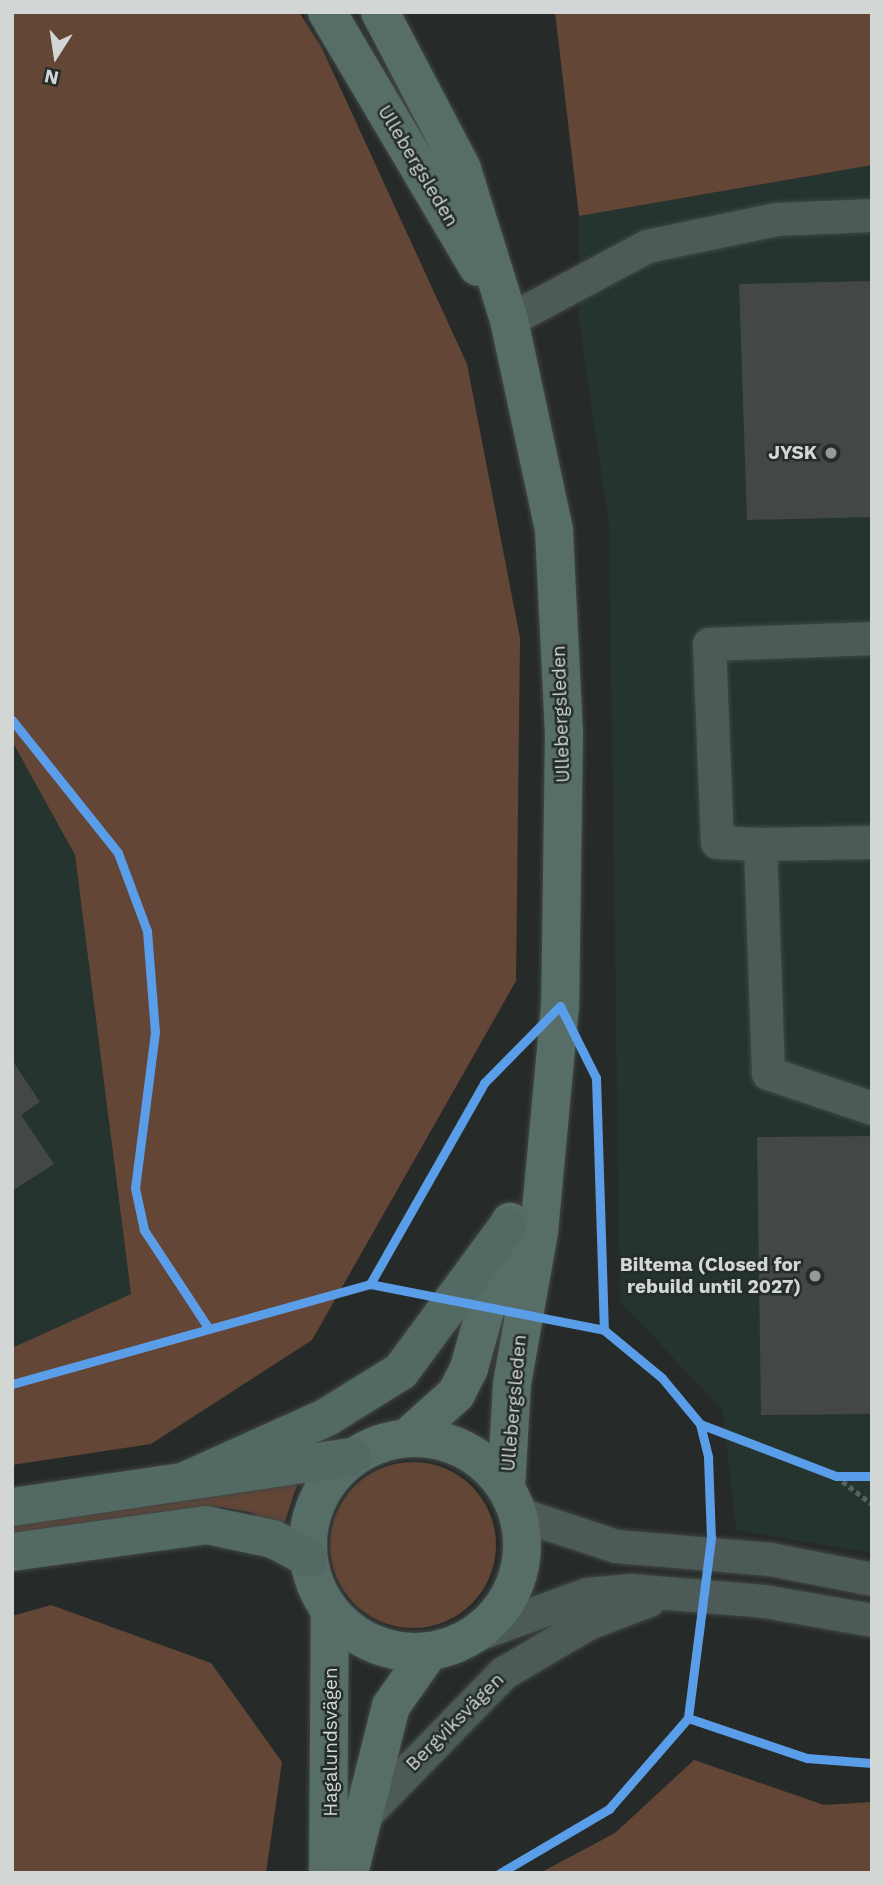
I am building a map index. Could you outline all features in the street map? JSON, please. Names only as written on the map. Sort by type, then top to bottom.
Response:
[{"type":"highway","points":[[187,1480],[327,1417],[401,1371],[508,1226]]},
{"type":"highway","points":[[12,1507],[352,1457]]},
{"type":"highway","points":[[12,1552],[206,1525],[272,1539],[308,1558]]},
{"type":"main road","name":"Ullebergsleden","points":[[327,12],[509,320]]},
{"type":"main road","name":"Ullebergsleden","points":[[380,12],[462,169],[509,320],[554,530],[564,732],[560,1006],[547,1111],[539,1232],[512,1384],[513,1500]]},
{"type":"main road","name":"Ullebergsleden","points":[[408,1437],[456,1394],[469,1368],[508,1226],[547,1111]]},
{"type":"main road","points":[[408,1437],[464,1448],[513,1500],[523,1548],[517,1582],[500,1612],[475,1635],[429,1652],[392,1650],[358,1636],[330,1611],[308,1558],[316,1502],[352,1457],[408,1437]]},
{"type":"main road","name":"Hagalundsvägen","points":[[328,1873],[330,1611]]},
{"type":"main road","name":"Hagalundsvägen","points":[[349,1873],[391,1706],[429,1652]]},
{"type":"street","points":[[509,320],[647,246],[776,219],[872,215]]},
{"type":"street","points":[[872,638],[709,644],[717,842],[872,842]]},
{"type":"street","points":[[760,844],[768,1073],[872,1108]]},
{"type":"street","points":[[513,1500],[617,1546],[770,1559],[872,1579]]},
{"type":"street","name":"Bergviksvägen","points":[[475,1635],[587,1594],[675,1593],[872,1620]]},
{"type":"street","name":"Bergviksvägen","points":[[363,1817],[503,1673],[588,1623],[675,1593]]},
{"type":"path","points":[[836,1476],[872,1504]]},
{"type":"shaded area","points":[[12,12],[299,12],[322,48],[467,364],[520,638],[516,981],[312,1340],[151,1444],[12,1465],[12,1348],[131,1294],[75,855],[12,741]]},
{"type":"shaded area","points":[[555,12],[872,12],[872,165],[579,216]]},
{"type":"shaded area","points":[[872,165],[872,1553],[736,1530],[723,1411],[620,1301],[609,524],[579,321],[579,216]]},
{"type":"shaded area","points":[[12,741],[75,855],[131,1294],[12,1348]]},
{"type":"shaded area","points":[[413,1462],[445,1468],[472,1486],[490,1513],[496,1545],[490,1577],[472,1604],[445,1622],[413,1628],[381,1622],[354,1604],[336,1577],[330,1545],[336,1513],[354,1486],[381,1468]]},
{"type":"shaded area","points":[[299,1479],[283,1528],[250,1512],[220,1507],[12,1538],[12,1522]]},
{"type":"shaded area","points":[[51,1605],[211,1663],[282,1762],[266,1873],[12,1873],[12,1616]]},
{"type":"shaded area","points":[[694,1760],[824,1805],[872,1802],[872,1873],[540,1873],[615,1833]]},
{"type":"building","points":[[872,281],[872,517],[747,520],[739,284]]},
{"type":"building","points":[[12,1060],[40,1102],[21,1115],[54,1164],[12,1191]]},
{"type":"building","name":"Biltema (Closed for rebuild until 2027)","points":[[872,1136],[872,1414],[761,1415],[757,1137]]},
{"type":"cycle path","points":[[12,720],[118,853],[147,931],[155,1032],[135,1188],[144,1230],[207,1326]]},
{"type":"cycle path","points":[[370,1284],[484,1083],[560,1006],[596,1078],[604,1330]]},
{"type":"cycle path","points":[[12,1384],[370,1284],[604,1330],[662,1378],[700,1424],[708,1457],[711,1538],[688,1718],[609,1809],[500,1873]]},
{"type":"cycle path","points":[[700,1424],[836,1476],[872,1476]]},
{"type":"cycle path","points":[[688,1718],[807,1758],[872,1763]]},
{"type":"place","name":"JYSK","points":[[831,453]]},
{"type":"place","name":"Biltema (Closed for rebuild until 2027)","points":[[815,1276]]}]
